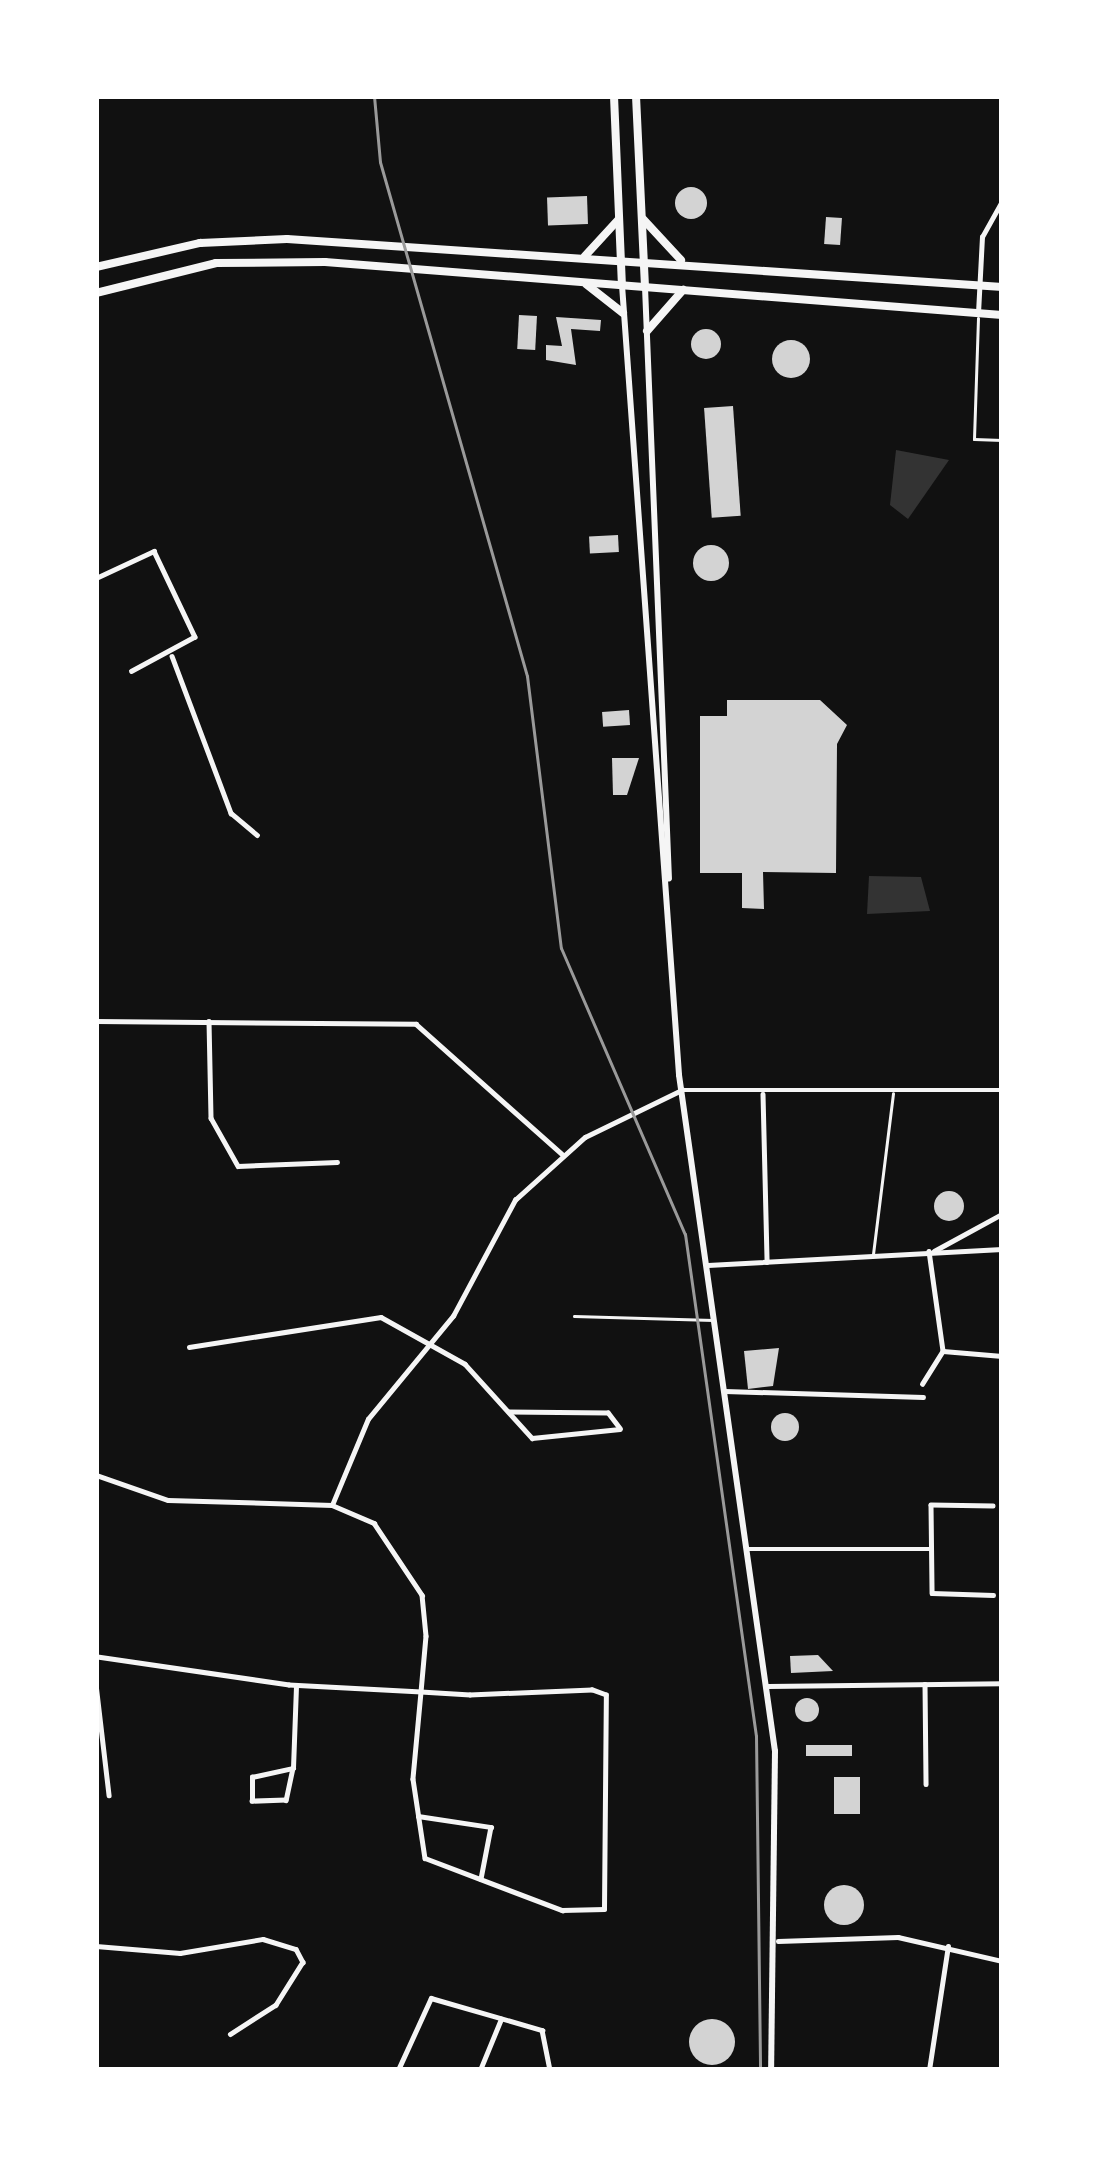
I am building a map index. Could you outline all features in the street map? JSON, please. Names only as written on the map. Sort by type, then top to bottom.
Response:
[{"type":"main road","points":[[614,96],[623,313],[682,1090],[768,1686],[778,1941],[771,2070]]},
{"type":"main road","points":[[636,96],[668,882]]},
{"type":"main road","points":[[641,215],[688,263]]},
{"type":"main road","points":[[585,256],[619,218]]},
{"type":"main road","points":[[96,267],[232,239],[621,258],[1002,287]]},
{"type":"main road","points":[[324,242],[325,262]]},
{"type":"main road","points":[[96,293],[216,263],[325,262],[1002,315]]},
{"type":"main road","points":[[579,281],[623,313]]},
{"type":"main road","points":[[647,331],[684,290]]},
{"type":"street","points":[[978,313],[985,226],[1002,201]]},
{"type":"street","points":[[96,578],[154,551],[195,637],[172,656],[132,671]]},
{"type":"street","points":[[172,656],[230,813],[257,835]]},
{"type":"street","points":[[96,1021],[209,1020],[435,1030],[562,1154]]},
{"type":"street","points":[[209,1020],[211,1118],[238,1166],[337,1162]]},
{"type":"street","points":[[332,1505],[368,1419],[435,1342],[515,1200],[562,1154],[682,1090],[1002,1090]]},
{"type":"street","points":[[764,1092],[767,1262]]},
{"type":"street","points":[[932,1251],[1002,1214]]},
{"type":"street","points":[[708,1265],[1002,1249]]},
{"type":"street","points":[[922,1384],[943,1352],[932,1251]]},
{"type":"street","points":[[189,1347],[348,1316],[395,1320],[435,1342],[508,1412],[540,1441],[620,1430],[608,1413],[508,1412]]},
{"type":"street","points":[[943,1352],[1002,1357]]},
{"type":"street","points":[[724,1391],[923,1397]]},
{"type":"street","points":[[96,1475],[168,1500],[332,1505],[374,1523],[405,1557],[422,1595],[422,1692],[418,1816],[425,1858],[562,1910],[604,1909],[611,1711],[592,1690],[422,1692],[296,1686],[96,1657]]},
{"type":"street","points":[[993,1506],[932,1505],[932,1593],[993,1595]]},
{"type":"street","points":[[748,1550],[932,1549]]},
{"type":"street","points":[[768,1686],[1002,1683]]},
{"type":"street","points":[[96,1684],[109,1795]]},
{"type":"street","points":[[925,1684],[926,1784]]},
{"type":"street","points":[[293,1768],[252,1777],[252,1801],[286,1800],[293,1768],[296,1686]]},
{"type":"street","points":[[418,1816],[491,1827],[481,1879]]},
{"type":"street","points":[[96,1946],[180,1953],[263,1939],[302,1961],[276,2006],[231,2034]]},
{"type":"street","points":[[778,1941],[948,1946],[1002,1961]]},
{"type":"street","points":[[929,2070],[948,1946]]},
{"type":"street","points":[[398,2070],[431,1999],[542,2030],[550,2070]]},
{"type":"street","points":[[480,2070],[501,2019]]},
{"type":"lane","points":[[978,313],[974,439],[1002,440]]},
{"type":"lane","points":[[873,1255],[893,1092]]},
{"type":"lane","points":[[574,1316],[715,1321]]},
{"type":"shaded area","points":[[896,450],[949,460],[908,519],[890,505]]},
{"type":"shaded area","points":[[869,876],[921,877],[930,911],[867,914]]},
{"type":"building","points":[[691,187],[702,192],[707,203],[702,214],[691,219],[680,214],[675,203],[680,192]]},
{"type":"building","points":[[587,196],[588,224],[548,225],[547,197]]},
{"type":"building","points":[[826,217],[842,218],[840,245],[824,244]]},
{"type":"building","points":[[519,315],[537,316],[535,350],[517,349]]},
{"type":"building","points":[[556,317],[601,320],[600,331],[571,329],[576,365],[546,360],[546,345],[562,346]]},
{"type":"building","points":[[706,329],[721,344],[706,359],[691,344]]},
{"type":"building","points":[[791,340],[804,346],[810,359],[804,372],[791,378],[778,372],[772,359],[778,346]]},
{"type":"building","points":[[733,406],[741,516],[712,518],[704,408]]},
{"type":"building","points":[[618,535],[619,552],[590,553],[589,537]]},
{"type":"building","points":[[711,545],[724,550],[729,563],[724,576],[711,581],[698,576],[693,563],[698,550]]},
{"type":"building","points":[[727,700],[820,700],[847,725],[837,744],[836,873],[763,872],[764,909],[742,908],[742,873],[700,873],[700,716],[727,716]]},
{"type":"building","points":[[629,710],[630,725],[603,727],[602,712]]},
{"type":"building","points":[[612,758],[639,758],[627,795],[613,795]]},
{"type":"building","points":[[949,1191],[960,1195],[964,1206],[960,1217],[949,1221],[938,1217],[934,1206],[938,1195]]},
{"type":"building","points":[[779,1348],[773,1386],[748,1389],[744,1351]]},
{"type":"building","points":[[785,1413],[795,1417],[799,1427],[795,1437],[785,1441],[775,1437],[771,1427],[775,1417]]},
{"type":"building","points":[[818,1655],[833,1671],[791,1673],[790,1656]]},
{"type":"building","points":[[807,1698],[816,1701],[816,1719],[807,1722],[798,1719],[795,1710],[798,1701]]},
{"type":"building","points":[[806,1745],[852,1745],[852,1756],[806,1756]]},
{"type":"building","points":[[834,1777],[860,1777],[860,1814],[834,1814]]},
{"type":"building","points":[[844,1885],[858,1891],[864,1905],[858,1919],[844,1925],[830,1919],[824,1905],[830,1891]]},
{"type":"building","points":[[712,2019],[728,2026],[735,2042],[728,2058],[712,2065],[696,2058],[689,2042],[696,2026]]},
{"type":"railway","points":[[374,96],[380,162],[527,676],[561,948],[685,1234],[756,1736],[760,2070]]}]
